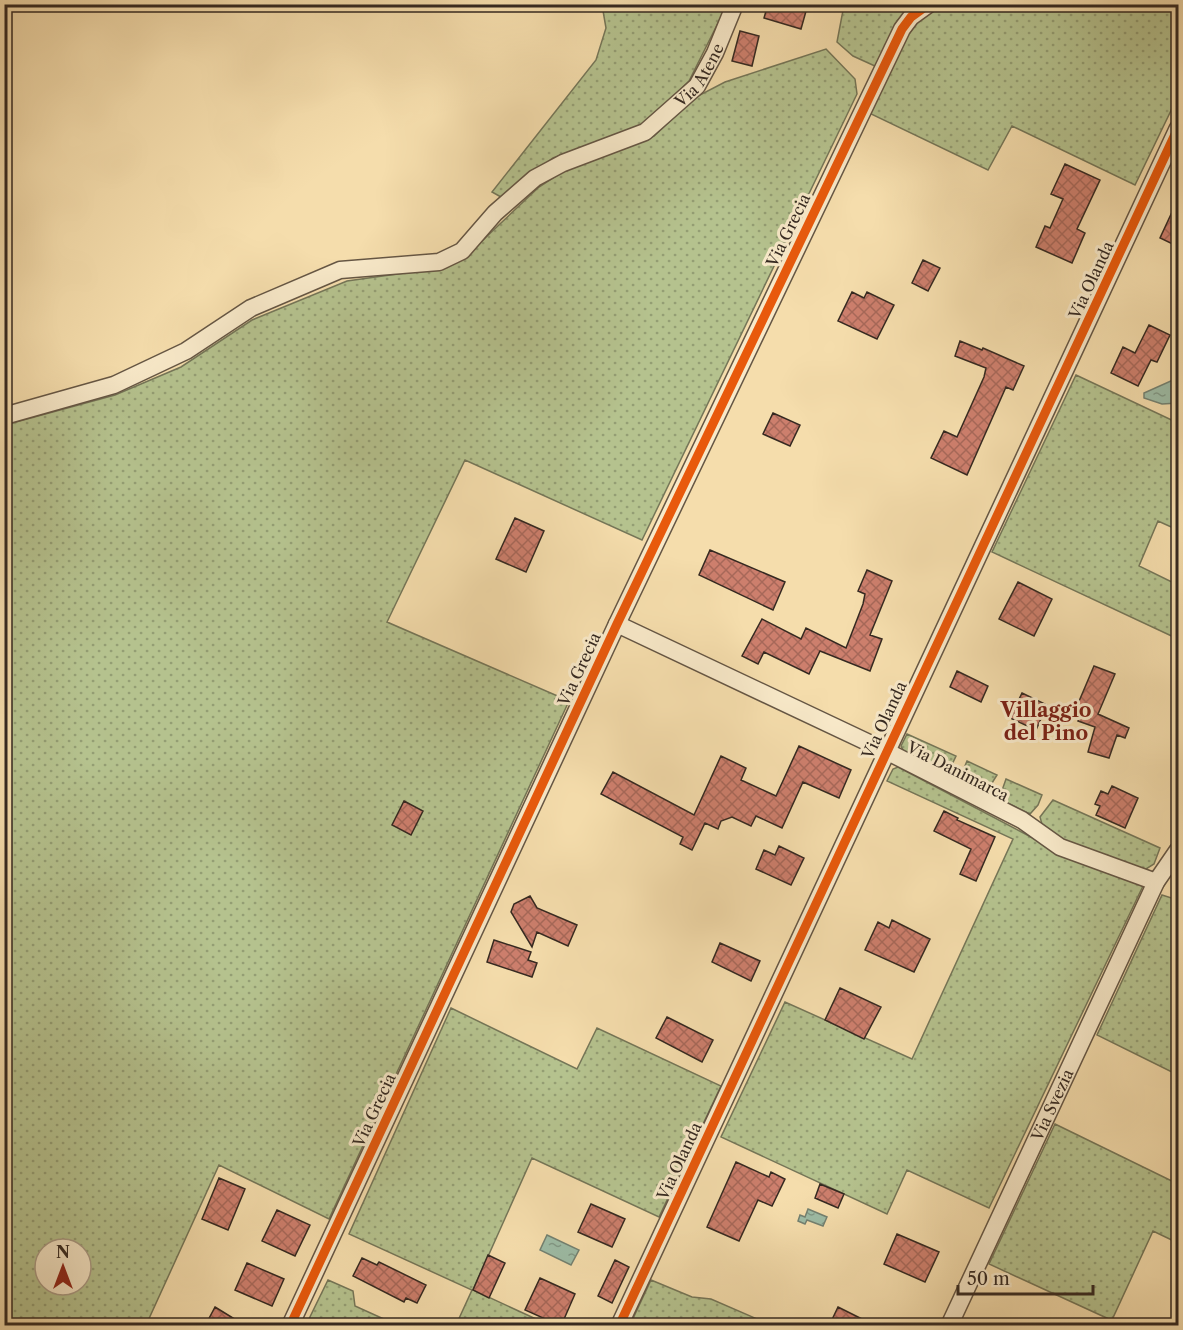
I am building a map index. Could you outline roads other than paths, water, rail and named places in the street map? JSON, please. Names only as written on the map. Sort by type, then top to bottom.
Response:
[{"type":"street","name":"Via Atene","points":[[4,416],[114,385],[186,351],[251,308],[340,270],[439,262],[462,251],[495,213],[535,178],[563,163],[645,132],[697,86],[716,53],[735,4]]},
{"type":"street","name":"Via Grecia","points":[[290,1326],[617,624],[902,29],[911,17],[929,4]]},
{"type":"street","name":"Via Olanda","points":[[619,1326],[1179,128]]},
{"type":"street","name":"Via Danimarca","points":[[617,624],[886,751],[1022,820],[1060,847],[1156,882]]},
{"type":"street","name":"Via Svezia","points":[[949,1326],[1156,882],[1179,850]]},
{"type":"water","points":[[1178,380],[1178,403],[1162,404],[1144,398],[1144,393]]},
{"type":"water","points":[[808,1209],[827,1217],[823,1226],[807,1220],[805,1224],[798,1221],[800,1215],[805,1217]]},
{"type":"water","points":[[547,1235],[579,1250],[571,1265],[540,1250]]},
{"type":"district","name":"Villaggio del Pino","points":[[1046,722]]}]
